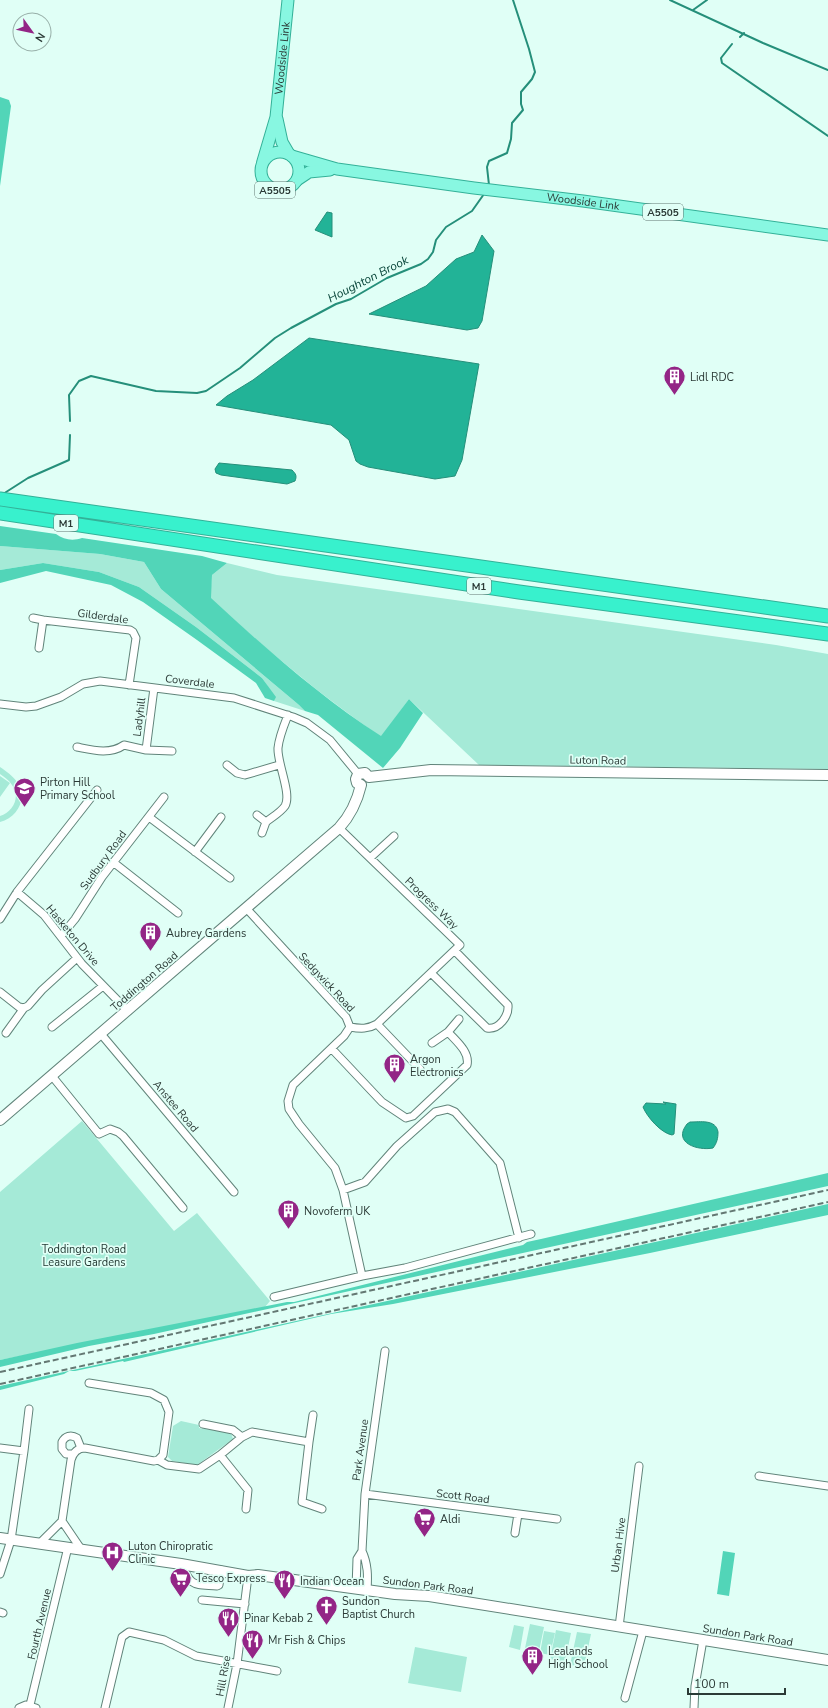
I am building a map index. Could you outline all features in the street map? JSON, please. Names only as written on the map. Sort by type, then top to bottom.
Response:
[{"type":"highway","name":"M1","points":[[6,500],[790,611],[828,615]]},
{"type":"highway","name":"M1","points":[[0,513],[519,592],[828,634]]},
{"type":"highway","points":[[519,592],[599,608],[828,643]]},
{"type":"main road","name":"Woodside Link","points":[[263,161],[276,117],[288,0]]},
{"type":"main road","name":"Woodside Link","points":[[276,117],[282,142],[291,155],[337,169],[828,235]]},
{"type":"main road","name":"A5505","points":[[275,152],[285,152],[291,155],[296,160],[299,170],[297,180],[291,187],[286,189],[275,190],[269,187],[265,183],[260,172],[263,161],[266,157],[275,152]]},
{"type":"main road","name":"Woodside Link","points":[[297,180],[304,174],[312,171],[337,169]]},
{"type":"main road","name":"Luton Road","points":[[369,778],[431,770],[828,775]]},
{"type":"main road","points":[[366,773],[369,778],[367,784],[360,785],[356,781],[358,774],[366,773]]},
{"type":"main road","name":"Toddington Road","points":[[0,1120],[339,828],[348,818],[353,809],[358,797],[360,785]]},
{"type":"main road","name":"Sundon Park Road","points":[[0,1538],[221,1570],[248,1576],[258,1575],[395,1594],[429,1596],[828,1660]]},
{"type":"street","points":[[33,618],[43,620],[39,648]]},
{"type":"street","name":"Gilderdale","points":[[43,620],[130,630],[133,632],[136,638],[129,686]]},
{"type":"street","name":"Coverdale","points":[[0,704],[36,706],[61,698],[83,684],[100,681],[129,686],[234,698],[288,715],[307,723],[330,740],[358,774]]},
{"type":"street","name":"Ladyhill","points":[[146,750],[154,688]]},
{"type":"street","points":[[262,833],[266,822],[281,810],[286,803],[285,786],[279,765],[278,747],[288,715]]},
{"type":"street","name":"Ladyhill","points":[[77,747],[97,751],[108,751],[119,749],[124,745],[146,750],[172,751]]},
{"type":"street","points":[[227,765],[237,773],[245,775],[279,765]]},
{"type":"street","points":[[0,919],[17,892],[97,790]]},
{"type":"street","name":"Sudbury Road","points":[[61,936],[76,920],[113,862],[164,797]]},
{"type":"street","points":[[256,815],[266,822]]},
{"type":"street","points":[[149,817],[230,878]]},
{"type":"street","points":[[195,852],[221,817]]},
{"type":"street","name":"Progress Way","points":[[339,828],[460,945],[455,951]]},
{"type":"street","points":[[370,858],[394,836]]},
{"type":"street","points":[[113,862],[178,913]]},
{"type":"street","name":"Hasketon Drive","points":[[17,892],[44,916],[77,958],[128,1011]]},
{"type":"street","name":"Sedgwick Road","points":[[246,908],[346,1017],[350,1027],[348,1032],[332,1049],[293,1085],[288,1101],[289,1109],[296,1119],[335,1168],[343,1190],[362,1276]]},
{"type":"street","points":[[350,1027],[363,1029],[370,1028],[377,1024],[431,973],[455,951],[508,1005],[508,1013],[502,1022],[494,1028],[487,1028],[431,973]]},
{"type":"street","points":[[6,1033],[24,1008],[28,1006],[42,990],[77,958]]},
{"type":"street","points":[[52,1027],[103,986]]},
{"type":"street","points":[[0,992],[19,1007],[24,1008]]},
{"type":"street","points":[[432,1043],[448,1032],[459,1019]]},
{"type":"street","points":[[377,1024],[420,1069]]},
{"type":"street","points":[[332,1049],[382,1102],[402,1116],[410,1117],[417,1113],[467,1065],[468,1059],[464,1050],[448,1032]]},
{"type":"street","name":"Anstee Road","points":[[101,1034],[234,1192]]},
{"type":"street","points":[[52,1076],[99,1134],[110,1129],[118,1132],[183,1208]]},
{"type":"street","points":[[343,1190],[362,1184],[397,1146],[427,1118],[441,1109],[448,1109],[455,1112],[500,1163],[519,1238]]},
{"type":"street","points":[[274,1297],[362,1276],[405,1268],[531,1234]]},
{"type":"street","name":"Park Avenue","points":[[367,1590],[368,1568],[362,1551],[365,1494],[385,1352]]},
{"type":"street","points":[[89,1384],[150,1393],[164,1400],[169,1412],[168,1426],[163,1455],[158,1460]]},
{"type":"street","points":[[0,1574],[11,1540],[29,1410]]},
{"type":"street","points":[[312,1416],[302,1502],[322,1509]]},
{"type":"street","points":[[203,1424],[233,1430],[242,1437]]},
{"type":"street","points":[[81,1448],[78,1438],[71,1436],[66,1437],[62,1442],[62,1449],[66,1454],[73,1454],[81,1448],[154,1461],[158,1460],[167,1465],[199,1469],[220,1455],[242,1437],[252,1432],[309,1442]]},
{"type":"street","points":[[0,1448],[24,1451]]},
{"type":"street","points":[[39,1544],[62,1521],[73,1454]]},
{"type":"street","points":[[220,1455],[248,1490],[246,1509]]},
{"type":"street","name":"Urban Hive","points":[[619,1627],[639,1466]]},
{"type":"street","points":[[759,1476],[828,1486]]},
{"type":"street","name":"Scott Road","points":[[365,1494],[557,1519]]},
{"type":"street","points":[[515,1533],[518,1514]]},
{"type":"street","points":[[62,1521],[81,1549]]},
{"type":"street","name":"Fourth Avenue","points":[[33,1707],[68,1547]]},
{"type":"street","name":"Park Avenue","points":[[356,1589],[357,1559],[362,1551]]},
{"type":"street","points":[[181,1564],[189,1581],[196,1584],[220,1585],[221,1570]]},
{"type":"street","name":"Hill Rise","points":[[228,1708],[237,1664],[248,1576]]},
{"type":"street","points":[[202,1600],[245,1604]]},
{"type":"street","points":[[625,1698],[643,1631]]},
{"type":"street","points":[[105,1708],[122,1637],[129,1632],[164,1640],[196,1656],[277,1671]]},
{"type":"street","points":[[694,1708],[695,1686],[703,1640]]},
{"type":"street","points":[[19,1708],[26,1705],[33,1707]]},
{"type":"green space","points":[[0,546],[100,554],[144,562],[161,589],[305,711],[274,701],[275,697],[262,678],[196,627],[139,587],[99,572],[43,563],[0,570]]},
{"type":"green space","points":[[227,563],[277,575],[776,645],[828,654],[828,769],[479,765],[409,699],[381,737],[336,705],[251,635],[210,598],[212,575]]},
{"type":"green space","points":[[0,767],[17,782],[22,794],[16,811],[12,816],[0,822],[0,816],[12,808],[16,799],[16,794],[11,783],[0,774]]},
{"type":"green space","points":[[0,776],[10,783],[0,797]]},
{"type":"green space","name":"Toddington Road Leasure Gardens","points":[[82,1121],[174,1231],[197,1213],[270,1301],[265,1307],[0,1360],[0,1192]]},
{"type":"green space","points":[[181,1421],[199,1425],[199,1428],[231,1433],[233,1439],[197,1465],[172,1461],[168,1457],[173,1426]]},
{"type":"green space","points":[[530,1624],[544,1627],[538,1656],[524,1653]]},
{"type":"green space","points":[[514,1625],[524,1627],[520,1650],[509,1647]]},
{"type":"green space","points":[[556,1630],[571,1633],[565,1662],[550,1659]]},
{"type":"green space","points":[[544,1631],[555,1633],[550,1655],[540,1653]]},
{"type":"green space","points":[[577,1632],[591,1634],[584,1667],[570,1665]]},
{"type":"green space","points":[[415,1647],[467,1657],[461,1692],[408,1683]]},
{"type":"shaded area","points":[[0,97],[9,100],[11,106],[0,186]]},
{"type":"shaded area","points":[[327,212],[332,213],[332,237],[315,230]]},
{"type":"shaded area","points":[[482,235],[494,251],[482,321],[478,328],[467,330],[369,314],[426,286],[456,259],[474,252]]},
{"type":"shaded area","points":[[309,338],[479,364],[462,460],[455,476],[435,479],[368,467],[356,461],[349,440],[331,425],[216,405],[227,396],[253,380]]},
{"type":"shaded area","points":[[219,463],[292,470],[296,478],[295,481],[287,484],[221,475],[216,473],[215,469]]},
{"type":"shaded area","points":[[0,526],[56,534],[62,538],[82,538],[202,556],[227,563],[212,575],[211,598],[293,671],[336,705],[381,736],[409,699],[423,713],[400,748],[383,768],[318,715],[305,711],[161,589],[144,562],[100,554],[0,546]]},
{"type":"shaded area","points":[[43,563],[99,572],[139,587],[196,627],[262,678],[276,697],[274,701],[265,698],[256,683],[197,640],[143,602],[111,585],[46,571],[0,583],[0,570]]},
{"type":"shaded area","points":[[663,1102],[676,1104],[674,1134],[672,1135],[663,1131],[655,1124],[643,1107],[646,1103],[666,1104]]},
{"type":"shaded area","points":[[690,1122],[707,1122],[711,1123],[717,1128],[718,1134],[713,1148],[707,1149],[694,1147],[685,1141],[683,1131]]},
{"type":"shaded area","points":[[828,1173],[828,1186],[154,1334],[89,1346],[0,1367],[0,1360],[77,1343],[287,1302],[294,1302],[523,1245],[527,1242]]},
{"type":"shaded area","points":[[828,1204],[828,1215],[650,1253],[393,1304],[331,1314],[124,1362],[69,1371],[64,1374],[0,1390],[0,1386]]},
{"type":"shaded area","points":[[723,1551],[735,1553],[729,1596],[717,1594]]},
{"type":"waterway","name":"Houghton Brook","points":[[489,185],[487,167],[489,161],[507,153],[511,139],[512,123],[523,110],[521,104],[521,92],[532,79],[535,72],[513,0]]},
{"type":"waterway","points":[[670,0],[763,43],[828,70]]},
{"type":"waterway","points":[[693,10],[707,0]]},
{"type":"waterway","points":[[740,37],[744,33]]},
{"type":"waterway","points":[[732,44],[721,58],[722,63],[828,136]]},
{"type":"waterway","name":"Houghton Brook","points":[[70,421],[69,395],[79,381],[91,376],[156,391],[197,393],[206,391],[240,368],[275,338],[291,328],[336,304],[351,299],[387,278],[421,264],[428,259],[433,252],[436,240],[446,227],[472,211],[484,194]]},
{"type":"waterway","name":"Houghton Brook","points":[[3,494],[28,478],[69,460],[70,435]]},
{"type":"railway","points":[[0,1372],[828,1190]]},
{"type":"railway","points":[[0,1384],[828,1202]]},
{"type":"place","name":"Lidl RDC","points":[[675,396]]},
{"type":"place","name":"Pirton Hill Primary School","points":[[24,808]]},
{"type":"place","name":"Aubrey Gardens","points":[[150,952]]},
{"type":"place","name":"Argon Electronics","points":[[394,1084]]},
{"type":"place","name":"Novoferm UK","points":[[288,1230]]},
{"type":"place","name":"Aldi","points":[[424,1538]]},
{"type":"place","name":"Luton Chiropratic Clinic","points":[[112,1572]]},
{"type":"place","name":"Tesco Express","points":[[181,1598]]},
{"type":"place","name":"Indian Ocean","points":[[284,1600]]},
{"type":"place","name":"Sundon Baptist Church","points":[[326,1626]]},
{"type":"place","name":"Pinar Kebab 2","points":[[228,1638]]},
{"type":"place","name":"Mr Fish & Chips","points":[[252,1660]]},
{"type":"place","name":"Lealands High School","points":[[533,1676]]}]
